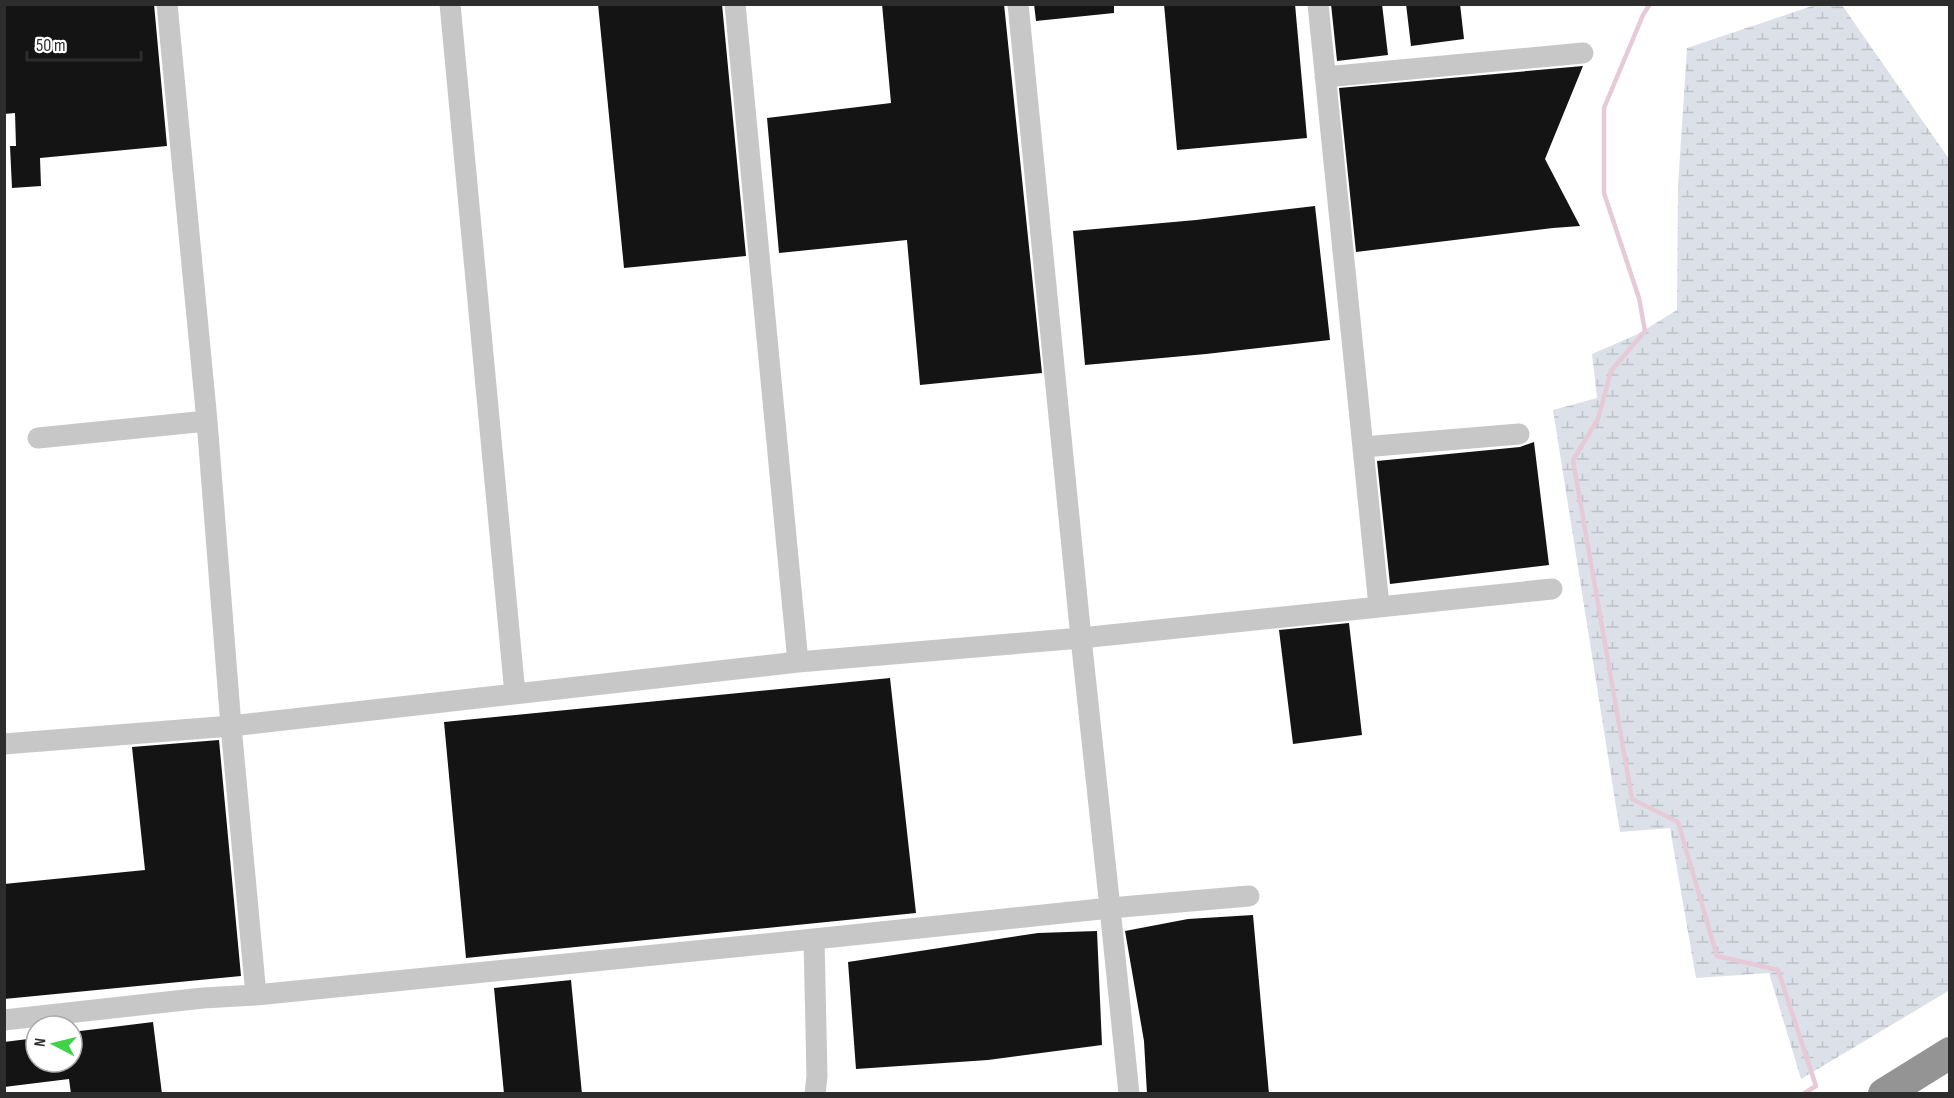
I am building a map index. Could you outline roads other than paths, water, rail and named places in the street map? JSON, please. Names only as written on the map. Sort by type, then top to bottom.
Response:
[{"type":"highway","points":[[1884,1094],[1950,1053]]},
{"type":"lane","points":[[167,4],[207,421],[231,726],[256,995]]},
{"type":"lane","points":[[450,4],[515,694]]},
{"type":"lane","points":[[735,4],[798,662]]},
{"type":"lane","points":[[1018,4],[1129,1094]]},
{"type":"lane","points":[[1318,4],[1379,606]]},
{"type":"lane","points":[[1325,77],[1583,53]]},
{"type":"lane","points":[[38,438],[207,421]]},
{"type":"lane","points":[[1363,447],[1519,434]]},
{"type":"lane","points":[[4,744],[231,726],[798,662],[1081,638],[1552,589]]},
{"type":"lane","points":[[4,1020],[203,998],[256,995],[1110,908],[1249,896]]},
{"type":"lane","points":[[814,939],[817,1076],[814,1094]]},
{"type":"waterway","points":[[1650,4],[1643,15],[1604,108],[1604,193],[1639,298],[1645,331],[1611,371],[1598,419],[1573,460],[1632,799],[1678,822],[1717,956],[1778,970],[1816,1086],[1803,1094]]}]
